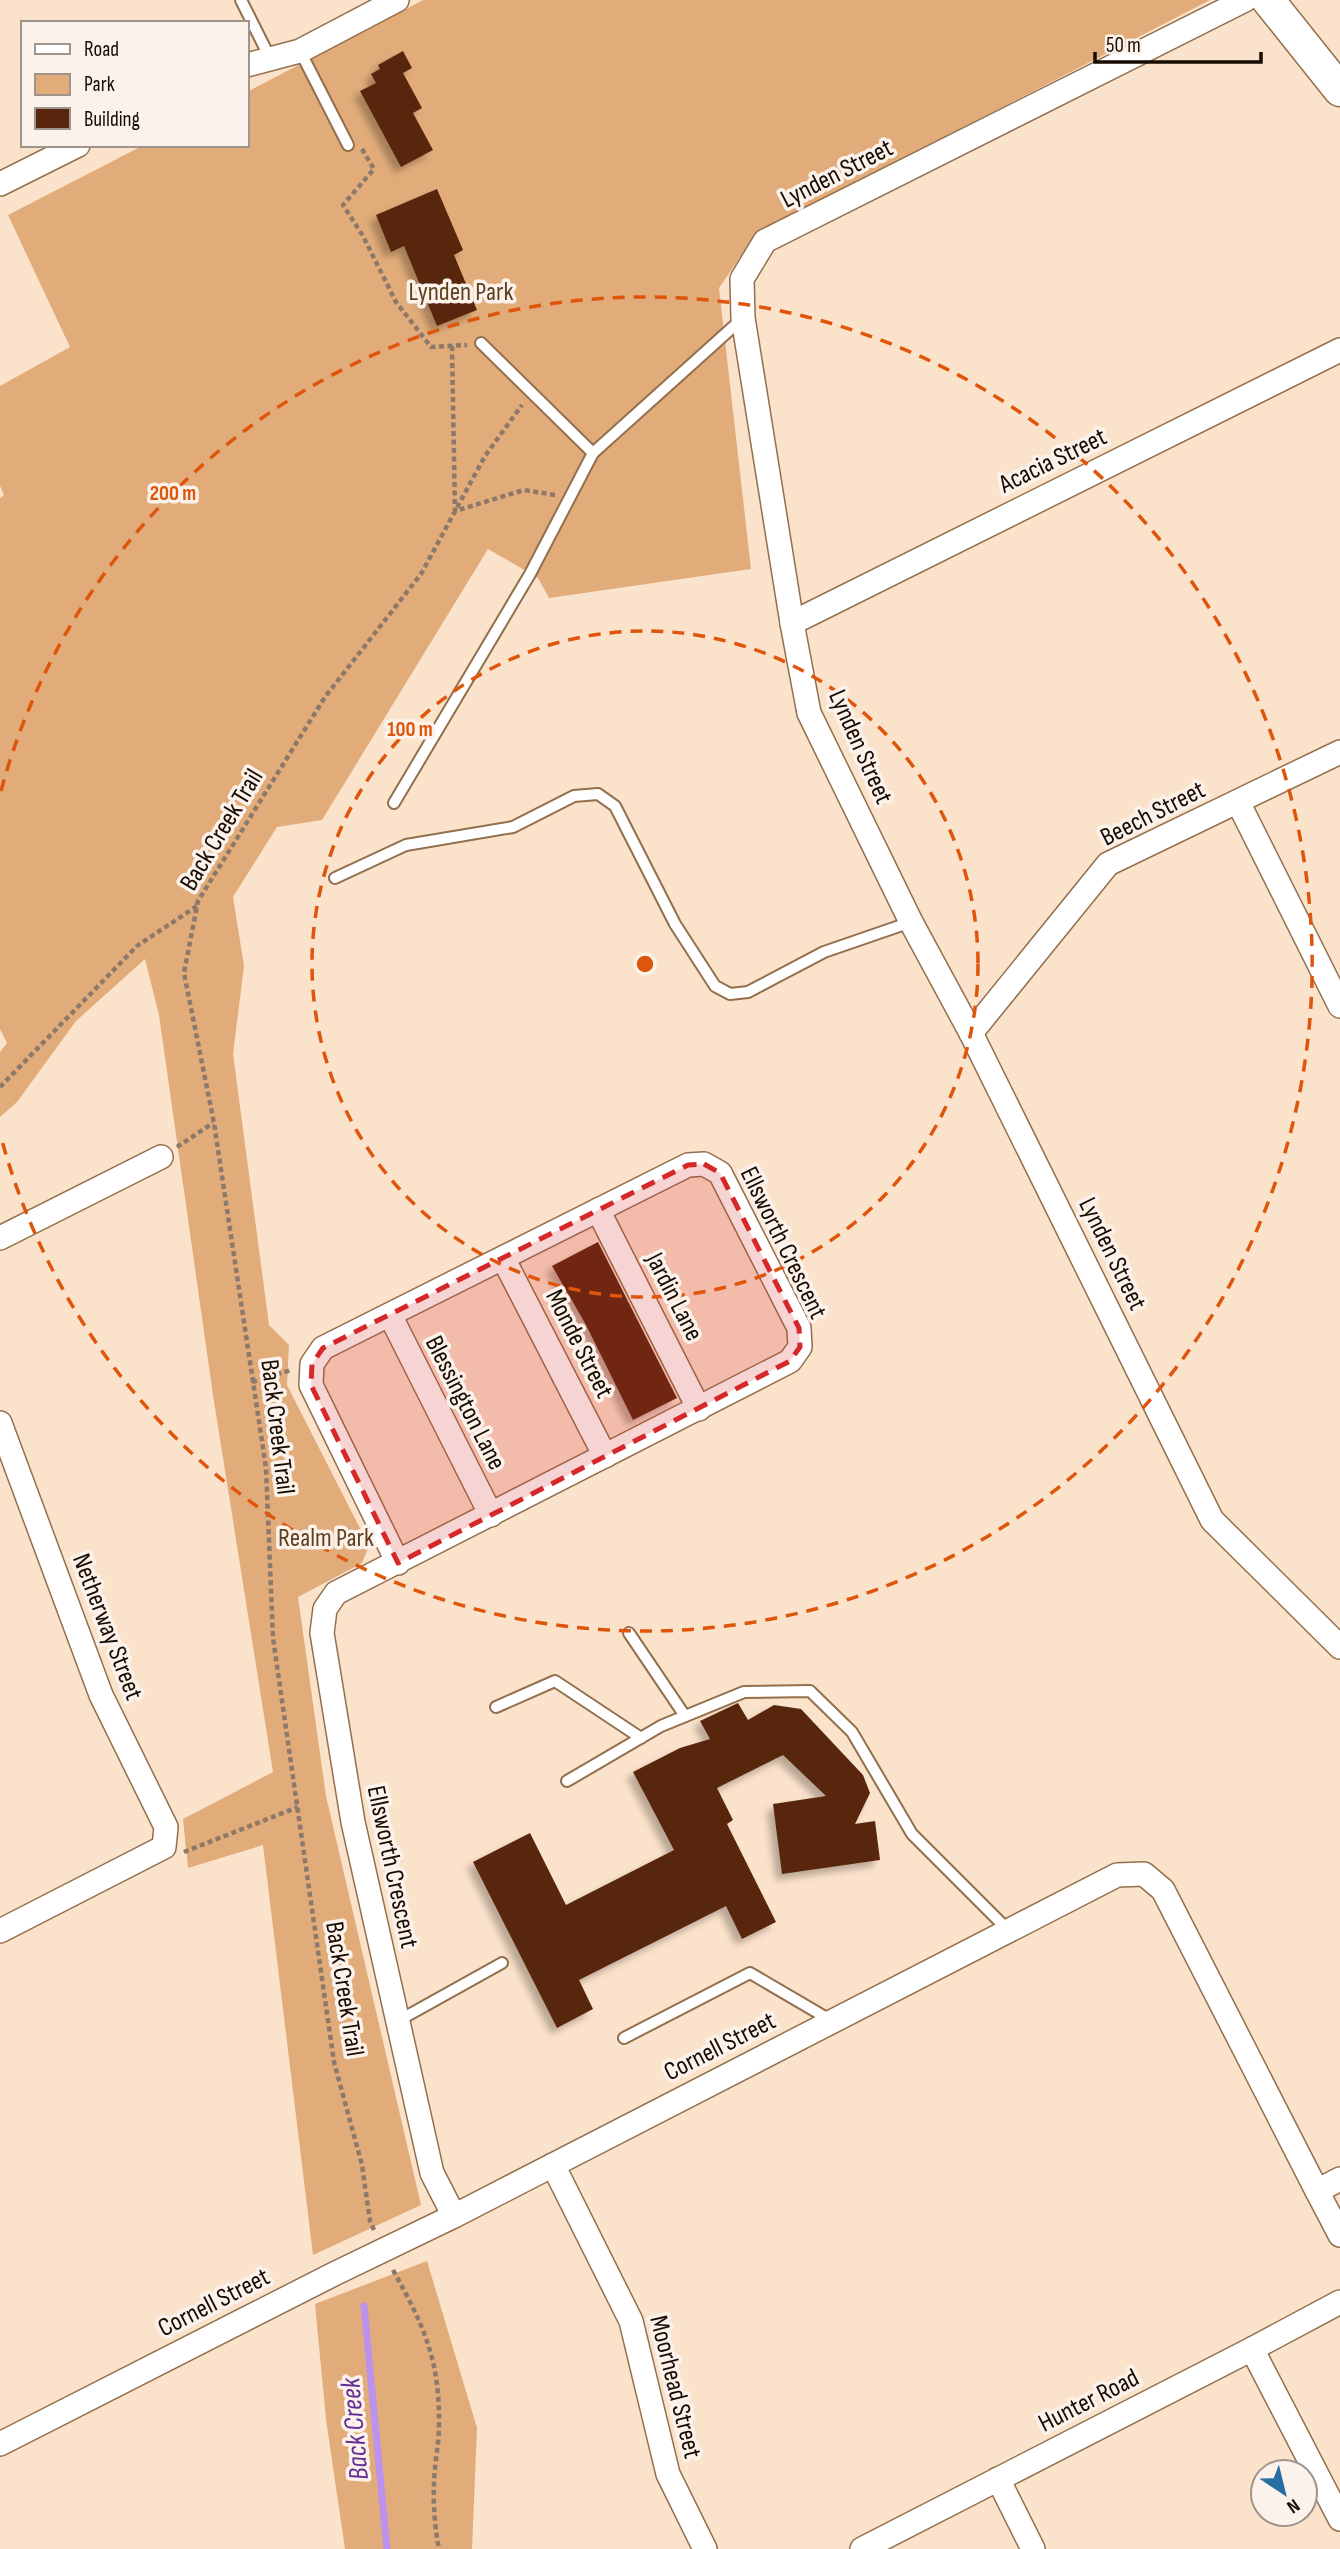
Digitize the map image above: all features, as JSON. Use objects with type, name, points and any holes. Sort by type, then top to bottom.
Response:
[{"type":"main road","points":[[1268,0],[1340,90]]},
{"type":"street","points":[[248,65],[300,51],[397,0]]},
{"type":"street","name":"Lynden Street","points":[[1245,0],[765,242],[742,279],[743,318],[809,713],[911,922],[971,1033],[1212,1520],[1340,1647]]},
{"type":"street","points":[[0,184],[74,147]]},
{"type":"street","name":"Acacia Street","points":[[792,623],[1340,350]]},
{"type":"street","name":"Beech Street","points":[[971,1033],[1108,864],[1340,752]]},
{"type":"street","points":[[1238,802],[1340,1006]]},
{"type":"street","points":[[0,1238],[161,1157]]},
{"type":"street","name":"Ellsworth Crescent","points":[[312,1364],[323,1348],[688,1165],[704,1164],[720,1173],[799,1328],[800,1347],[790,1361],[336,1593],[325,1609],[322,1633],[353,1822],[432,2173],[454,2216]]},
{"type":"street","name":"Jardin Lane","points":[[598,1210],[699,1409]]},
{"type":"street","name":"Monde Street","points":[[503,1258],[605,1456]]},
{"type":"street","name":"Blessington Lane","points":[[390,1315],[491,1516]]},
{"type":"street","points":[[312,1364],[311,1385],[398,1563]]},
{"type":"street","name":"Netherway Street","points":[[0,1423],[101,1695],[166,1827],[157,1850]]},
{"type":"street","points":[[0,1931],[157,1850]]},
{"type":"street","name":"Cornell Street","points":[[0,2444],[454,2216],[1117,1875],[1144,1874],[1163,1890],[1317,2191]]},
{"type":"street","name":"Moorhead Street","points":[[553,2165],[631,2320],[668,2474],[705,2549]]},
{"type":"street","points":[[1340,2179],[1317,2191],[1340,2235]]},
{"type":"street","name":"Hunter Road","points":[[862,2549],[1340,2302]]},
{"type":"street","points":[[1252,2349],[1340,2519]]},
{"type":"street","points":[[998,2479],[1034,2549]]},
{"type":"lane","points":[[241,0],[271,60]]},
{"type":"lane","points":[[300,51],[348,145]]},
{"type":"lane","points":[[394,803],[530,574],[593,453],[743,318]]},
{"type":"lane","points":[[481,343],[593,453]]},
{"type":"lane","points":[[335,878],[406,845],[513,827],[574,796],[598,794],[615,806],[675,923],[715,986],[730,994],[748,992],[824,952],[911,922]]},
{"type":"lane","points":[[629,1633],[685,1716]]},
{"type":"lane","points":[[496,1707],[555,1681],[641,1738]]},
{"type":"lane","points":[[568,1781],[662,1726],[744,1692],[810,1690],[852,1732],[912,1834],[1009,1931]]},
{"type":"lane","points":[[396,2022],[502,1963]]},
{"type":"lane","points":[[624,2038],[750,1973],[832,2021]]},
{"type":"path","points":[[348,145],[365,149],[374,169],[343,205],[363,236],[396,302],[431,348],[481,343]]},
{"type":"path","points":[[453,346],[455,511],[524,490],[570,498]]},
{"type":"path","name":"Back Creek Trail","points":[[439,2549],[434,2485],[439,2427],[437,2377],[430,2344],[370,2221],[362,2165],[334,2062],[273,1639],[266,1468],[214,1123],[184,973],[197,906],[325,696],[421,574],[485,456],[531,393]]},
{"type":"path","points":[[0,1087],[137,946],[197,906]]},
{"type":"path","points":[[161,1157],[214,1123]]},
{"type":"path","points":[[253,1382],[312,1364]]},
{"type":"path","points":[[157,1850],[177,1854],[298,1807]]},
{"type":"highlighted area","points":[[704,1164],[720,1173],[799,1328],[800,1347],[790,1361],[398,1563],[311,1385],[312,1364],[323,1348],[688,1165]]},
{"type":"green space","name":"Lynden Park","points":[[423,0],[1210,0],[755,235],[719,288],[751,569],[549,598],[538,578],[488,549],[322,820],[277,827],[233,897],[244,966],[233,1054],[269,1325],[289,1345],[287,1385],[369,1546],[362,1563],[298,1597],[326,1796],[421,2205],[313,2255],[263,1845],[188,1868],[183,1819],[273,1772],[213,1395],[159,1015],[145,959],[76,1021],[17,1102],[0,1117],[0,1052],[7,1043],[0,1029],[0,498],[4,495],[0,486],[0,386],[70,347],[8,215],[140,147],[248,147],[248,91]]},
{"type":"green space","points":[[427,2261],[477,2428],[472,2549],[345,2549],[326,2419],[315,2304]]},
{"type":"building","points":[[403,51],[412,68],[403,73],[422,108],[413,113],[433,150],[401,167],[360,91],[376,83],[371,74],[380,69],[378,65]]},
{"type":"building","points":[[437,189],[463,250],[454,255],[477,310],[437,326],[404,246],[391,252],[376,215]]},
{"type":"building","points":[[598,1242],[677,1398],[633,1420],[586,1325],[552,1266]]},
{"type":"building","points":[[738,1703],[748,1720],[774,1705],[801,1709],[863,1775],[870,1793],[855,1824],[875,1821],[880,1860],[782,1874],[773,1804],[826,1796],[783,1755],[717,1788],[733,1820],[727,1824],[776,1922],[742,1939],[726,1906],[579,1980],[593,2009],[557,2028],[473,1862],[530,1833],[566,1905],[674,1850],[633,1772],[680,1748],[710,1739],[700,1721]]},
{"type":"waterway","name":"Back Creek","points":[[364,2306],[387,2549]]},
{"type":"park label","name":"Realm Park","points":[[326,1538]]}]
